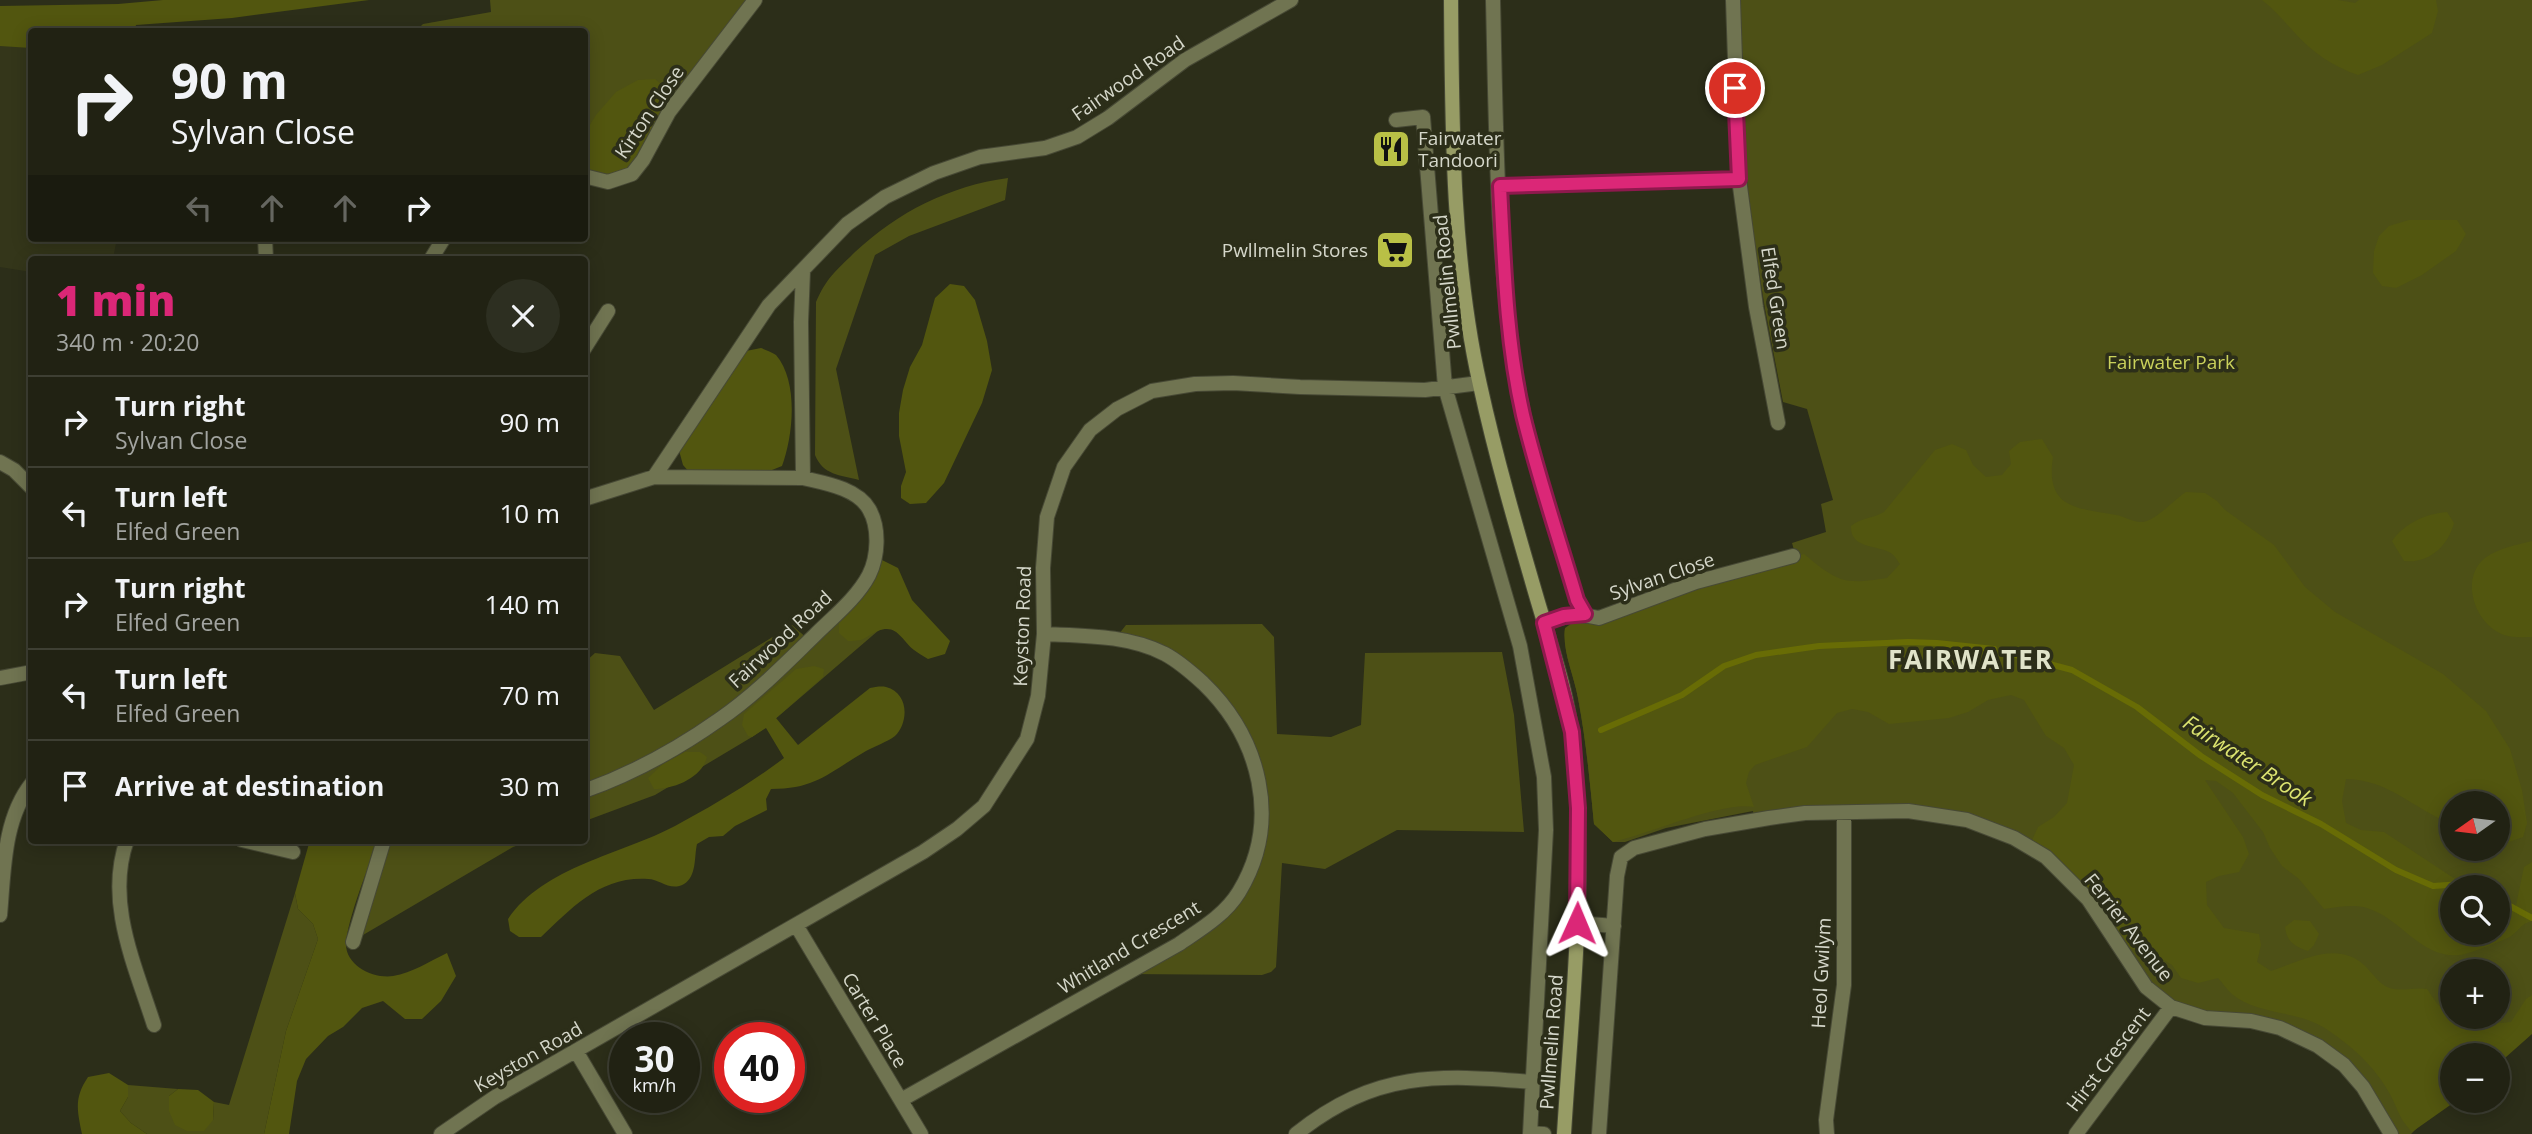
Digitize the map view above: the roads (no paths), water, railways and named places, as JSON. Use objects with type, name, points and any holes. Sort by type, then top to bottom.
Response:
[{"type":"street","name":"Kirton Close","points":[[588,177],[608,182],[632,174],[669,112],[755,0]]},
{"type":"street","name":"Fairwood Road","points":[[654,477],[769,305],[847,224],[885,197],[934,173],[980,157],[1045,148],[1077,137],[1108,118],[1185,60],[1292,0]]},
{"type":"street","name":"Pwllmelin Road","points":[[1451,0],[1452,116],[1465,300],[1479,383],[1504,485],[1572,732],[1579,837],[1577,923],[1564,1134]]},
{"type":"street","points":[[1493,0],[1506,297],[1515,371],[1523,416],[1577,600],[1585,614]]},
{"type":"street","name":"Elfed Green","points":[[1733,0],[1739,179],[1756,307],[1778,423]]},
{"type":"street","name":"Pwllmelin Road","points":[[1396,120],[1423,117],[1446,387],[1520,646],[1544,777],[1546,830],[1530,1134]]},
{"type":"street","points":[[1500,186],[1739,179]]},
{"type":"street","points":[[803,271],[803,478]]},
{"type":"street","points":[[588,342],[608,310]]},
{"type":"street","name":"Keyston Road","points":[[441,1134],[495,1097],[923,852],[957,829],[984,806],[1027,739],[1038,696],[1044,634],[1043,568],[1047,517],[1064,467],[1090,430],[1117,409],[1152,391],[1195,384],[1425,390],[1479,383]]},
{"type":"street","points":[[0,462],[14,470],[28,484]]},
{"type":"street","name":"Fairwood Road","points":[[588,498],[654,477],[803,478],[849,492],[868,508],[876,530],[876,557],[868,577],[839,612],[765,683],[720,720],[657,757],[609,782],[588,790]]},
{"type":"street","name":"Sylvan Close","points":[[1544,623],[1564,616],[1585,614],[1599,618],[1696,582],[1793,556]]},
{"type":"street","name":"Whitland Crescent","points":[[901,1100],[1179,944],[1215,920],[1238,894],[1254,863],[1260,826],[1260,788],[1253,757],[1223,702],[1166,654],[1138,644],[1105,637],[1044,634]]},
{"type":"street","points":[[0,678],[28,672]]},
{"type":"street","points":[[0,915],[9,835],[14,816],[28,790]]},
{"type":"street","name":"Ferrier Avenue","points":[[1614,926],[1621,858],[1634,848],[1706,829],[1805,813],[1909,811],[1968,820],[2022,842],[2046,857],[2088,899],[2146,987],[2171,1007],[2204,1018],[2251,1021],[2280,1028],[2318,1046],[2344,1065],[2357,1079],[2391,1134]]},
{"type":"street","name":"Heol Gwilym","points":[[1827,1134],[1826,1120],[1844,985],[1844,814]]},
{"type":"street","points":[[126,844],[119,874],[120,916],[154,1025]]},
{"type":"street","points":[[259,844],[293,852]]},
{"type":"street","points":[[353,942],[383,844]]},
{"type":"street","points":[[1577,923],[1614,926],[1599,1134]]},
{"type":"street","name":"Carter Place","points":[[796,925],[921,1134]]},
{"type":"street","name":"Hirst Crescent","points":[[2076,1134],[2171,1007]]},
{"type":"street","points":[[576,1051],[625,1134]]},
{"type":"street","points":[[1296,1134],[1342,1102],[1371,1089],[1408,1080],[1441,1076],[1533,1082]]},
{"type":"street","points":[[1530,1134],[1544,1134]]},
{"type":"waterway","name":"Fairwater Brook","points":[[1601,730],[1682,695],[1724,666],[1756,655],[1819,646],[1908,642],[1994,649]]},
{"type":"waterway","name":"Fairwater Brook","points":[[2012,654],[2072,670],[2137,707],[2201,756],[2262,795],[2321,824],[2396,870],[2433,886],[2440,886]]},
{"type":"waterway","name":"Fairwater Brook","points":[[2510,906],[2532,918]]},
{"type":"place","name":"Fairwater Tandoori","points":[[1391,149]]},
{"type":"place","name":"Pwllmelin Stores","points":[[1395,250]]},
{"type":"district","name":"FAIRWATER","points":[[1971,659]]},
{"type":"park label","name":"Fairwater Park","points":[[2171,362]]}]
